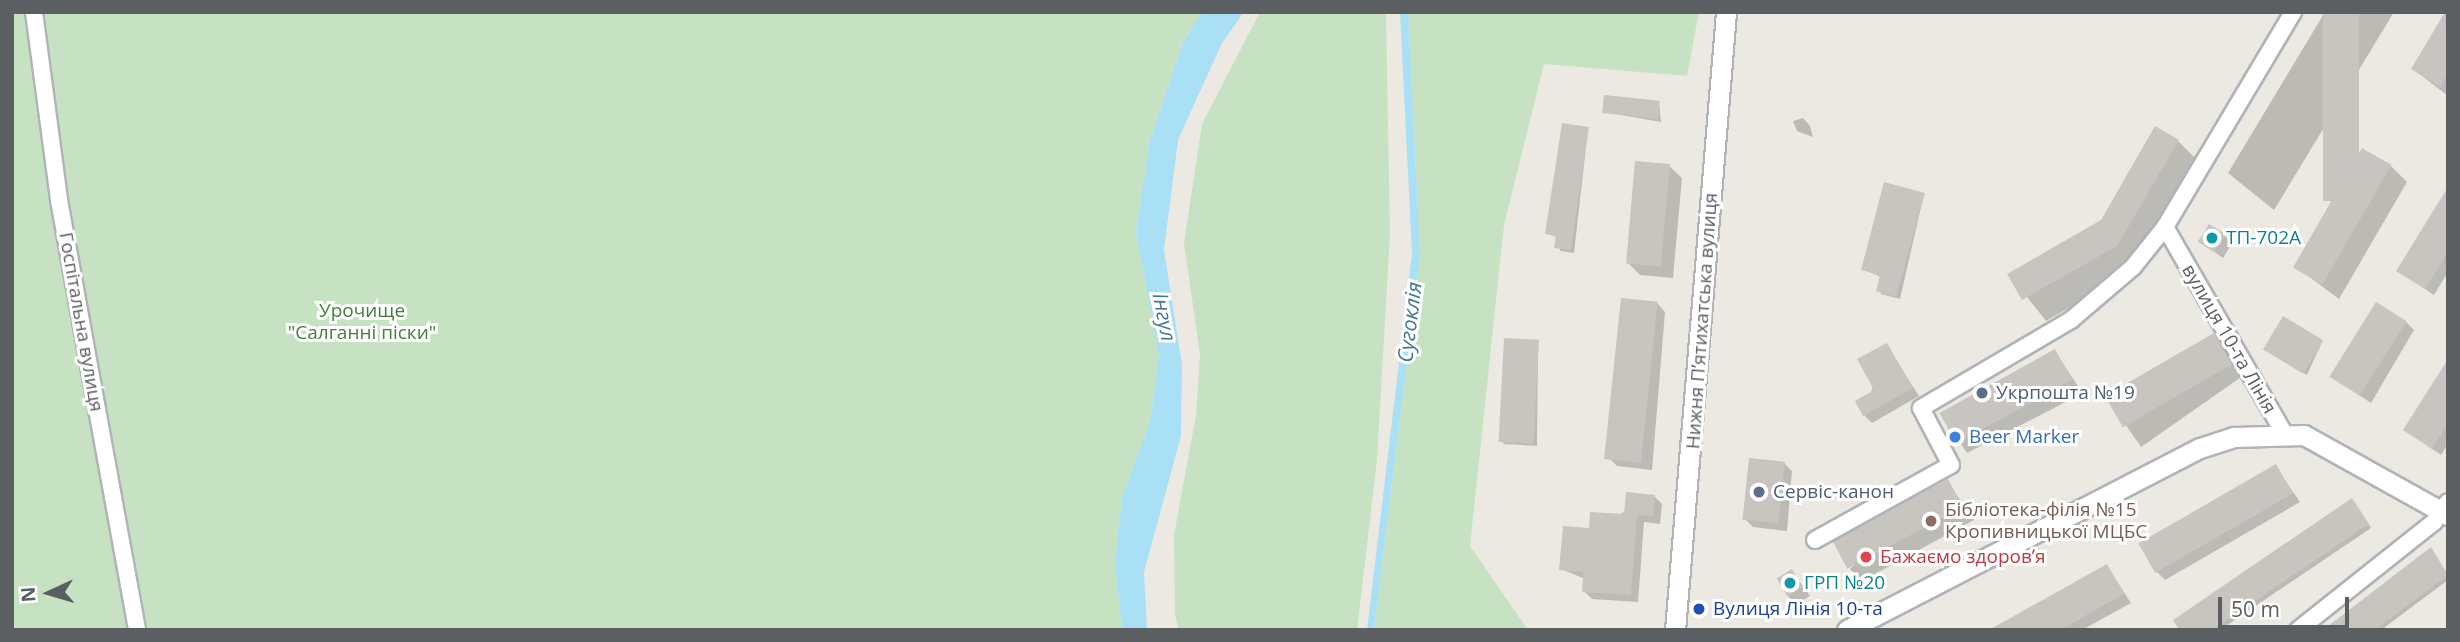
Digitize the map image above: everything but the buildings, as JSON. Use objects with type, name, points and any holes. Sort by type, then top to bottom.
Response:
[{"type":"street","name":"Госпітальна вулиця","points":[[34,12],[59,200],[137,630]]},
{"type":"street","name":"Нижня Пʼятихатська вулиця","points":[[1675,630],[1726,12]]},
{"type":"street","points":[[1815,540],[1951,465],[1921,408],[2071,320],[2133,267],[2165,227],[2293,12]]},
{"type":"street","name":"вулиця 10-та Лінія","points":[[2165,227],[2283,431],[2325,444],[2446,509]]},
{"type":"street","points":[[1847,630],[2200,448],[2283,431]]},
{"type":"street","points":[[2298,630],[2446,509]]},
{"type":"green space","name":"Урочище \"Салганні піски\"","points":[[12,12],[1202,12],[1183,42],[1149,143],[1136,232],[1159,355],[1150,422],[1122,497],[1115,562],[1122,630],[12,630]]},
{"type":"green space","points":[[1260,12],[1386,12],[1390,234],[1377,460],[1357,630],[1179,630],[1175,615],[1174,535],[1196,415],[1200,355],[1184,243],[1202,124]]},
{"type":"green space","points":[[1408,12],[1699,12],[1687,76],[1544,64],[1504,225],[1470,546],[1528,630],[1374,630],[1420,255]]},
{"type":"water","name":"Інгул","points":[[1202,12],[1244,12],[1222,43],[1178,140],[1164,250],[1182,364],[1181,436],[1144,572],[1147,630],[1122,630],[1115,562],[1122,497],[1150,422],[1159,355],[1136,232],[1149,143],[1183,42]]},
{"type":"water","name":"Сугоклія","points":[[1400,12],[1408,12],[1420,255],[1374,630],[1367,630],[1412,254]]},
{"type":"place","name":"ТП-702А","points":[[2212,238]]},
{"type":"place","name":"Укрпошта №19","points":[[1982,393]]},
{"type":"place","name":"Beer Marker","points":[[1955,437]]},
{"type":"place","name":"Сервіс-канон","points":[[1759,492]]},
{"type":"place","name":"Бібліотека-філія №15 Кропивницької МЦБС","points":[[1931,521]]},
{"type":"place","name":"Бажаємо здоровʼя","points":[[1866,557]]},
{"type":"place","name":"ГРП №20","points":[[1790,583]]},
{"type":"place","name":"Вулиця Лінія 10-та","points":[[1699,609]]}]
